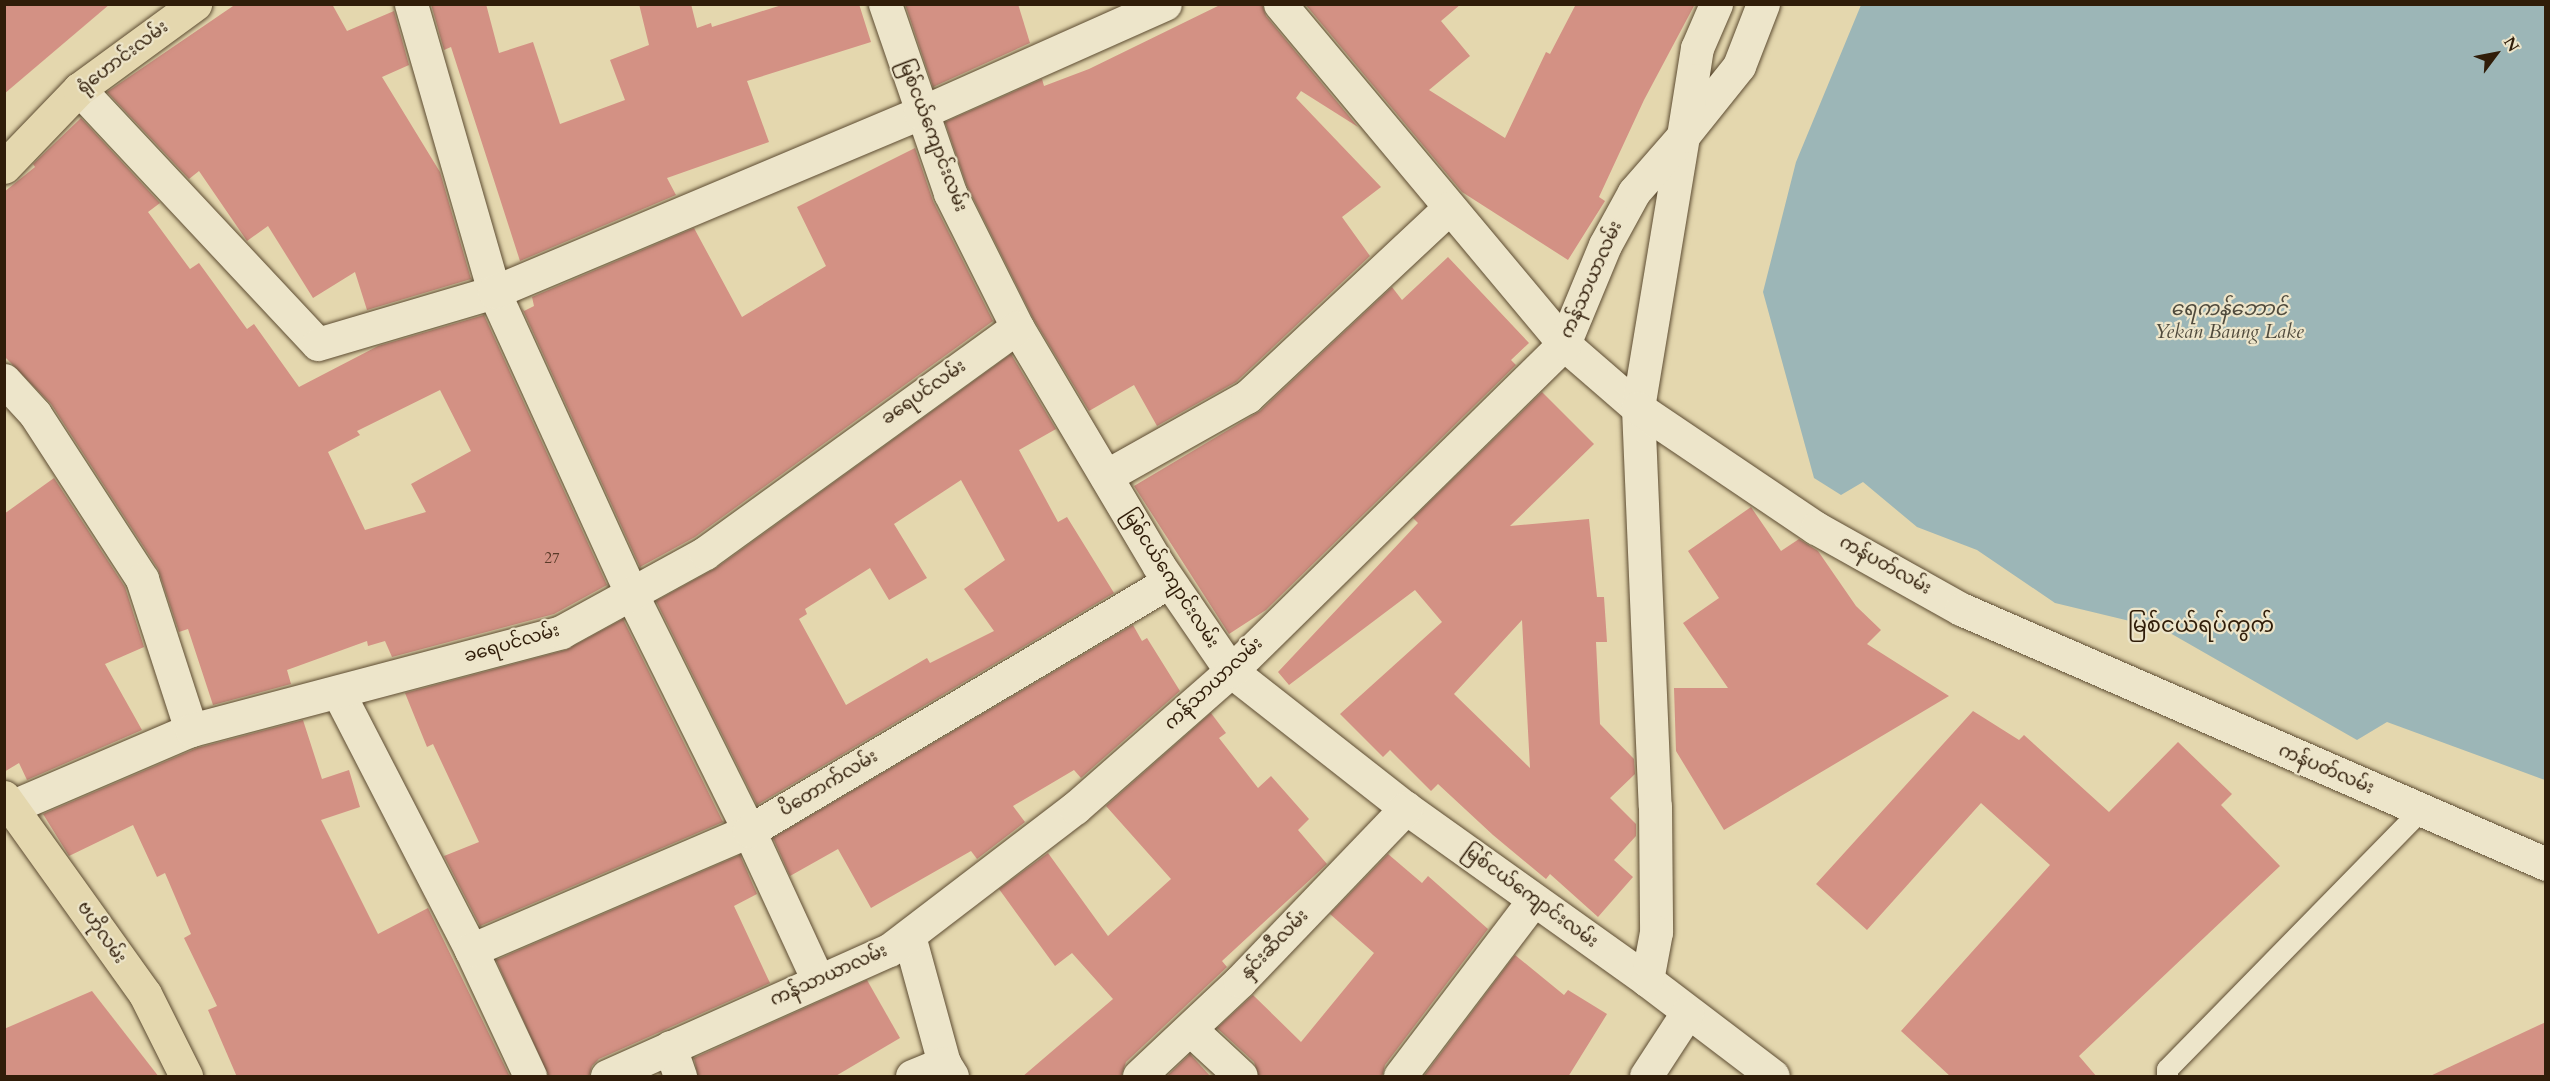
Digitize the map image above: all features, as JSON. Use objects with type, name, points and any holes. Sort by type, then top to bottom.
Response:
[{"type":"main road","name":"ရုံဟောင်းလမ်း","points":[[4,167],[79,88],[195,4]]},
{"type":"main road","name":"ဗဟိုလမ်း","points":[[8,802],[145,994],[186,1077]]},
{"type":"street","points":[[411,4],[494,292],[632,595],[749,831],[818,981]]},
{"type":"street","name":"မြစ်ငယ်ကျောင်းလမ်း","points":[[885,4],[920,113],[950,193],[1017,327],[1169,582],[1231,671],[1406,808],[1533,901],[1647,980],[1773,1077]]},
{"type":"street","points":[[79,88],[318,344],[494,292],[920,113],[1165,4]]},
{"type":"street","name":"ကန်ပတ်လမ်း","points":[[1280,4],[1564,344],[1638,408],[1816,528],[1961,609],[2546,864]]},
{"type":"street","points":[[1647,980],[1656,932],[1655,806],[1638,408],[1697,48],[1716,4]]},
{"type":"street","points":[[1683,136],[1739,66],[1763,4]]},
{"type":"street","name":"ကန်သာယာလမ်း","points":[[607,1077],[675,1062],[818,981],[889,950],[1076,808],[1231,671],[1564,344],[1605,245],[1634,192],[1683,136]]},
{"type":"street","points":[[1106,476],[1247,397],[1449,208]]},
{"type":"street","name":"ခရေပင်လမ်း","points":[[8,802],[191,730],[561,632],[705,553],[1017,327]]},
{"type":"street","points":[[4,380],[35,414],[142,579],[191,730]]},
{"type":"street","name":"ပိတောက်လမ်း","points":[[471,950],[749,831],[1169,582]]},
{"type":"street","points":[[338,692],[471,950],[530,1077]]},
{"type":"street","name":"နှင်းဆီလမ်း","points":[[1139,1077],[1190,1029],[1406,808]]},
{"type":"street","points":[[1400,1077],[1533,901]]},
{"type":"street","points":[[909,936],[948,1070],[912,1077]]},
{"type":"street","points":[[1646,1077],[1687,1013]]},
{"type":"street","points":[[1190,1029],[1241,1077]]},
{"type":"lane","points":[[2168,1077],[2167,1069],[2420,811]]},
{"type":"water","name":"ရေကန်ဘောင် Yekan Baung Lake","points":[[1861,5],[2545,5],[2545,780],[2387,722],[2357,740],[2163,629],[2055,603],[1977,550],[1917,527],[1863,482],[1841,495],[1814,478],[1763,292],[1796,162]]},
{"type":"building","points":[[4,4],[110,4],[4,94]]},
{"type":"building","points":[[236,4],[332,4],[347,31],[394,11],[409,65],[382,77],[440,172],[471,279],[367,310],[355,272],[313,298],[268,226],[247,241],[199,171],[189,179],[107,92]]},
{"type":"building","points":[[431,4],[486,4],[499,53],[533,42],[560,124],[625,100],[610,60],[649,45],[639,4],[691,4],[697,28],[711,23],[712,27],[785,4],[859,4],[871,42],[747,81],[769,142],[667,178],[676,195],[520,261],[451,47],[444,50]]},
{"type":"building","points":[[905,4],[1018,4],[1030,43],[933,87]]},
{"type":"building","points":[[1222,4],[1262,4],[1266,16],[1358,127],[1301,91],[1296,98],[1381,187],[1342,217],[1370,256],[1236,382],[1157,426],[1134,385],[1089,411],[1033,318],[967,186],[945,122],[1042,79],[1044,86],[1089,69]]},
{"type":"building","points":[[1305,4],[1461,4],[1441,21],[1470,56],[1429,90],[1505,138],[1546,52],[1550,54],[1576,4],[1695,4],[1644,100],[1599,197],[1605,201],[1568,260],[1462,192]]},
{"type":"building","points":[[81,118],[160,203],[148,212],[190,269],[199,263],[247,329],[254,324],[299,387],[378,346],[484,315],[607,585],[554,614],[392,657],[385,641],[368,646],[367,641],[287,670],[291,684],[213,705],[188,629],[179,632],[158,569],[51,404],[4,356],[4,192],[35,167],[33,164]],"holes":[[[440,390],[471,451],[411,484],[426,512],[365,530],[328,452],[360,435],[357,431]]]},
{"type":"building","points":[[915,148],[933,201],[993,321],[695,537],[640,567],[522,308],[524,311],[534,306],[532,297],[694,228],[742,317],[826,266],[797,207]]},
{"type":"building","points":[[1448,257],[1529,343],[1511,360],[1516,365],[1266,610],[1229,634],[1134,486],[1260,411],[1392,287],[1402,300]]},
{"type":"building","points":[[1011,354],[1056,429],[1019,450],[1058,522],[1067,517],[1114,593],[757,805],[656,601],[716,568]],"holes":[[[961,480],[1005,560],[964,589],[994,631],[930,663],[927,658],[846,705],[799,619],[807,614],[805,609],[870,568],[889,600],[927,578],[894,524]]]},
{"type":"building","points":[[1542,392],[1594,444],[1510,526],[1589,519],[1597,597],[1604,597],[1607,642],[1596,642],[1600,724],[1634,759],[1635,774],[1610,798],[1636,824],[1636,836],[1614,860],[1633,877],[1598,917],[1550,874],[1546,879],[1493,835],[1438,784],[1431,791],[1390,750],[1383,757],[1340,714],[1442,622],[1415,590],[1289,685],[1278,672],[1418,523],[1413,518]],"holes":[[[1522,620],[1530,768],[1454,694]]]},
{"type":"building","points":[[54,478],[125,587],[144,647],[105,664],[142,730],[27,780],[19,763],[4,772],[4,514]]},
{"type":"building","points":[[1751,507],[1781,551],[1799,539],[1818,551],[1856,606],[1881,630],[1867,644],[1949,696],[1724,830],[1676,751],[1674,688],[1728,688],[1683,623],[1719,598],[1688,551]]},
{"type":"building","points":[[623,619],[723,822],[480,926],[444,856],[479,842],[433,744],[427,747],[405,693],[566,650]]},
{"type":"building","points":[[1133,625],[1142,641],[1147,638],[1180,691],[1081,778],[1074,770],[1013,806],[1025,822],[977,859],[971,851],[871,908],[838,849],[790,876],[773,838]]},
{"type":"building","points":[[1973,711],[2019,740],[2024,735],[2109,812],[2178,742],[2232,794],[2221,805],[2280,866],[2079,1056],[2097,1077],[1951,1077],[1901,1031],[2050,865],[1981,803],[1867,930],[1816,884]]},
{"type":"building","points":[[1211,713],[1226,733],[1219,738],[1258,788],[1271,776],[1309,819],[1298,830],[1327,864],[1222,961],[1227,967],[1126,1062],[1121,1077],[1022,1077],[1113,999],[1072,953],[1055,966],[999,889],[1048,853],[1108,936],[1171,879],[1106,806]]},
{"type":"building","points":[[303,720],[322,779],[349,770],[360,807],[321,820],[378,934],[428,908],[510,1077],[237,1077],[208,1010],[217,1006],[184,938],[191,934],[165,873],[157,877],[133,825],[69,856],[43,814],[197,748]]},
{"type":"building","points":[[1388,854],[1422,883],[1428,876],[1488,929],[1385,1065],[1382,1077],[1259,1077],[1254,1062],[1217,1028],[1253,995],[1301,1042],[1374,953],[1330,914]]},
{"type":"building","points":[[740,855],[757,894],[734,906],[770,983],[599,1059],[592,1066],[589,1077],[549,1077],[496,960]]},
{"type":"building","points":[[1515,955],[1564,995],[1568,990],[1607,1014],[1568,1077],[1423,1077]]},
{"type":"building","points":[[867,980],[900,1038],[834,1077],[698,1077],[694,1058]]},
{"type":"building","points":[[92,991],[159,1077],[4,1077],[4,1029]]},
{"type":"building","points":[[2546,1022],[2546,1077],[2428,1077]]},
{"type":"building","points":[[1190,1054],[1211,1077],[1166,1077]]},
{"type":"district","name":"မြစ်ငယ်ရပ်ကွက်","points":[[2201,626]]}]
